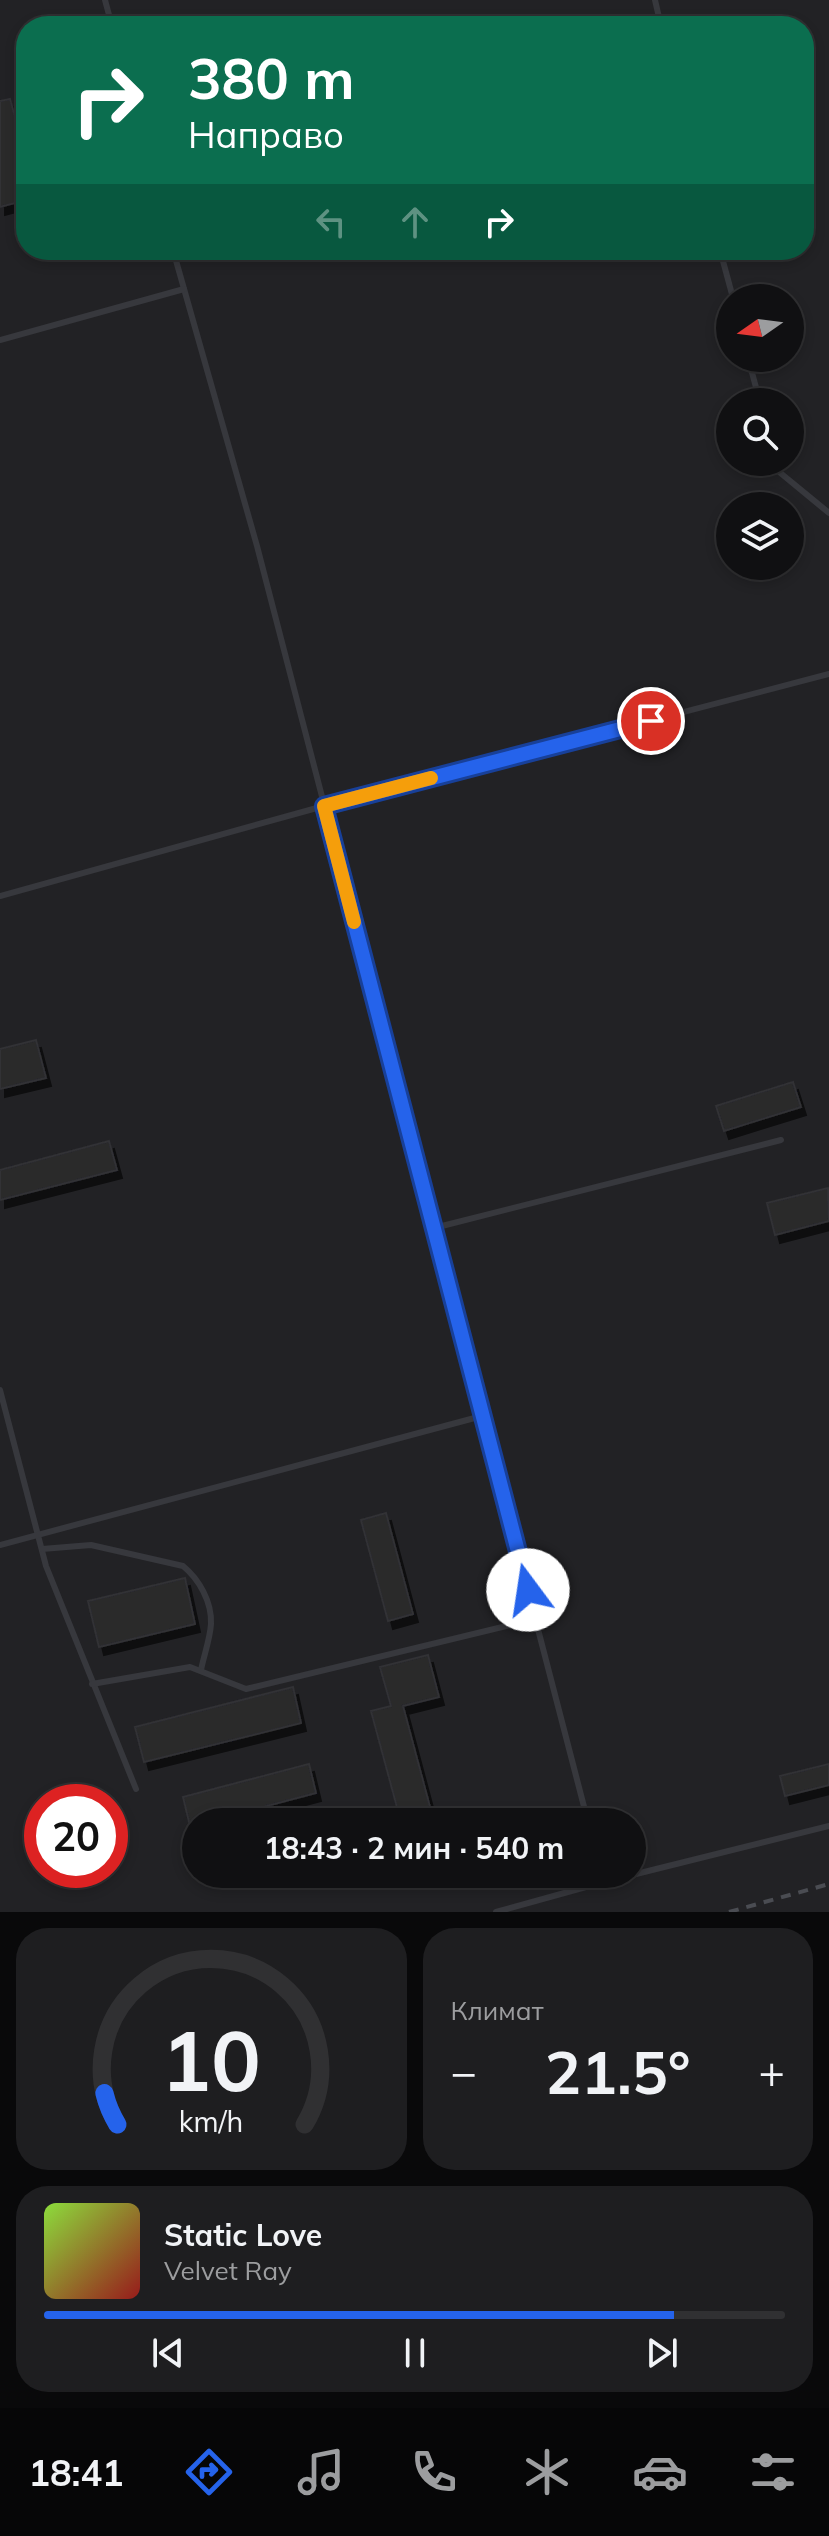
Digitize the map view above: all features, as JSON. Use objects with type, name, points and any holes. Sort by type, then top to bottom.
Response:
[{"type":"lane","points":[[176,260],[257,546],[584,1808]]},
{"type":"lane","points":[[723,260],[729,284]]},
{"type":"lane","points":[[0,340],[184,289]]},
{"type":"lane","points":[[784,476],[829,513]]},
{"type":"lane","points":[[0,896],[324,806],[829,674]]},
{"type":"lane","points":[[434,1228],[781,1140]]},
{"type":"lane","points":[[0,1390],[46,1566],[136,1789]]},
{"type":"lane","points":[[0,1545],[482,1416]]},
{"type":"lane","points":[[42,1549],[91,1545],[183,1566],[203,1589],[211,1622],[201,1670]]},
{"type":"lane","points":[[92,1684],[190,1667],[246,1689],[535,1619]]},
{"type":"lane","points":[[646,1868],[829,1826]]},
{"type":"lane","points":[[496,1912],[572,1888]]},
{"type":"shaded area","points":[[0,0],[829,0],[829,1912],[0,1912]]},
{"type":"building","points":[[10,99],[16,121],[16,203],[0,207],[0,101]]},
{"type":"building","points":[[36,1040],[46,1078],[0,1089],[0,1049]]},
{"type":"building","points":[[793,1082],[801,1107],[724,1131],[716,1106]]},
{"type":"building","points":[[109,1141],[117,1170],[0,1200],[0,1170]]},
{"type":"building","points":[[828,1188],[829,1221],[775,1235],[767,1203]]},
{"type":"building","points":[[386,1513],[413,1614],[388,1621],[361,1520]]},
{"type":"building","points":[[185,1578],[195,1624],[99,1647],[88,1601]]},
{"type":"building","points":[[428,1655],[439,1697],[403,1706],[430,1808],[397,1808],[371,1711],[391,1706],[380,1667]]},
{"type":"building","points":[[293,1687],[301,1723],[144,1762],[135,1727]]},
{"type":"building","points":[[309,1764],[316,1793],[259,1808],[186,1808],[183,1797]]},
{"type":"building","points":[[829,1764],[829,1785],[785,1796],[780,1776]]},
{"type":"railway","points":[[729,1912],[829,1884]]},
{"type":"slow traffic","points":[[354,922],[324,806],[431,778]]},
{"type":"route","points":[[528,1590],[324,806],[651,721]]}]
